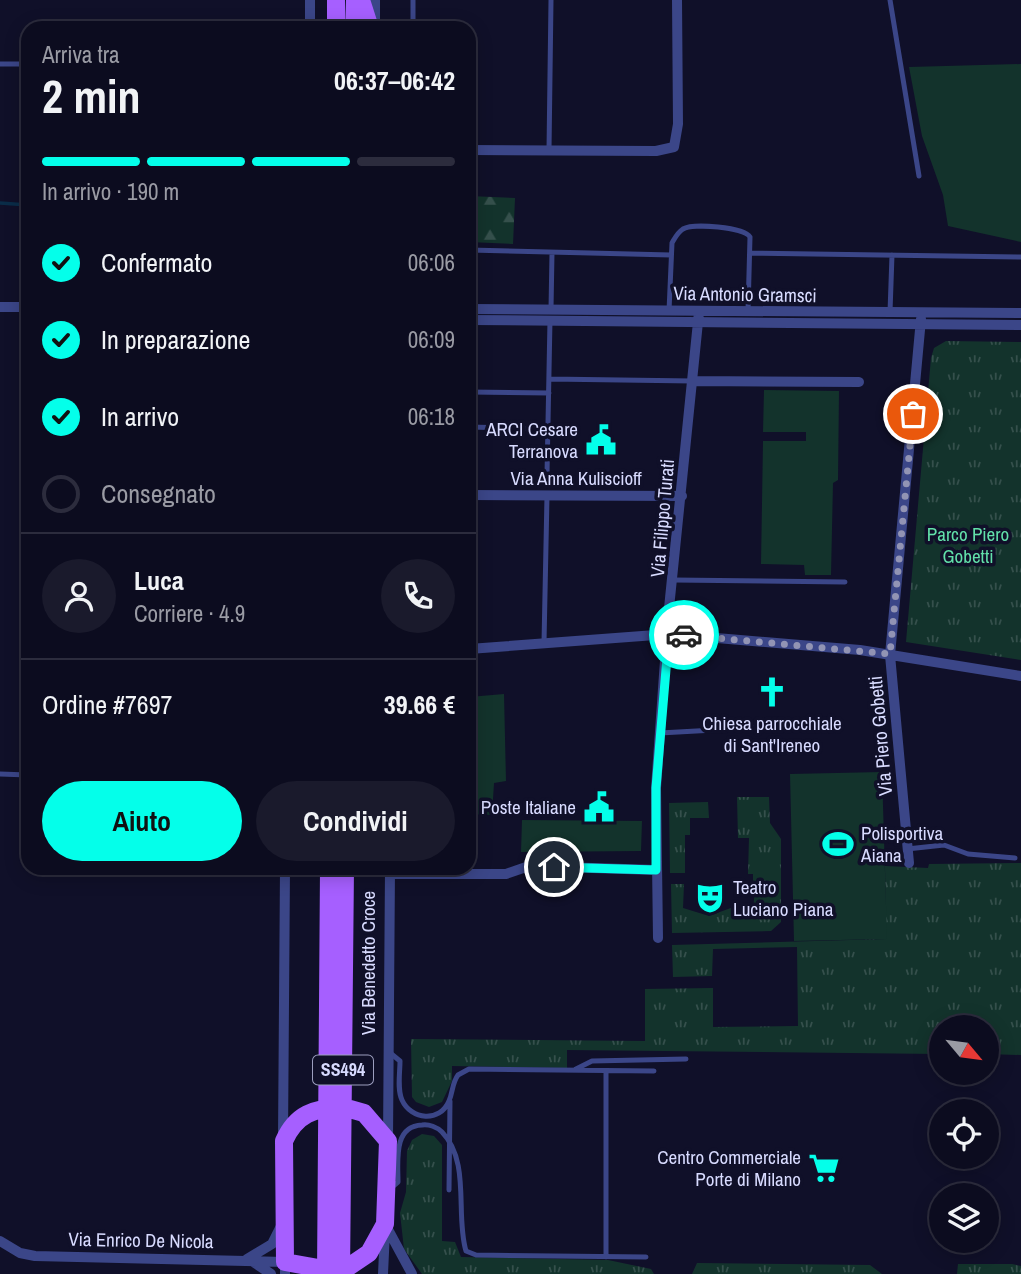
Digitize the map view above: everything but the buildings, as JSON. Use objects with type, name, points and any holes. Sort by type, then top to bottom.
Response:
[{"type":"main road","points":[[336,0],[336,21]]},
{"type":"main road","points":[[355,0],[355,21]]},
{"type":"main road","points":[[361,0],[370,21]]},
{"type":"main road","name":"SS494","points":[[329,875],[337,1272]]},
{"type":"main road","name":"SS494","points":[[335,1107],[345,875]]},
{"type":"main road","name":"SS494","points":[[284,1141],[299,1118],[316,1108],[335,1107],[364,1113],[388,1141]]},
{"type":"main road","points":[[284,1141],[284,1215],[280,1270],[337,1272]]},
{"type":"main road","name":"Via Benedetto Croce","points":[[337,1272],[365,1258],[385,1224],[388,1141]]},
{"type":"street","points":[[310,0],[310,21]]},
{"type":"street","points":[[374,21],[375,0]]},
{"type":"street","points":[[476,150],[656,151],[674,147],[678,124],[677,0]]},
{"type":"street","points":[[0,307],[21,307]]},
{"type":"street","name":"Via Antonio Gramsci","points":[[476,310],[550,315],[921,319],[1021,325]]},
{"type":"street","name":"Via Antonio Gramsci","points":[[476,320],[669,311],[698,317],[748,312],[890,313],[921,319],[1021,313]]},
{"type":"street","name":"Via Filippo Turati","points":[[658,938],[651,787],[660,733],[698,317]]},
{"type":"street","name":"Via Piero Gobetti","points":[[909,863],[890,654],[921,319]]},
{"type":"street","points":[[693,381],[859,382]]},
{"type":"street","name":"Via Anna Kuliscioff","points":[[476,495],[682,496]]},
{"type":"street","points":[[476,648],[669,634],[890,654],[1021,676]]},
{"type":"street","points":[[476,873],[506,874],[529,866],[656,870]]},
{"type":"street","points":[[284,1141],[285,875]]},
{"type":"street","name":"Via Benedetto Croce","points":[[388,1141],[390,875]]},
{"type":"street","points":[[247,1259],[272,1244],[284,1215]]},
{"type":"street","points":[[383,1274],[385,1224]]},
{"type":"street","points":[[385,1224],[412,1274]]},
{"type":"street","name":"Via Enrico De Nicola","points":[[0,1241],[20,1253],[35,1256],[247,1259],[280,1270]]},
{"type":"street","points":[[247,1259],[280,1270]]},
{"type":"lane","points":[[413,0],[413,21]]},
{"type":"lane","points":[[549,150],[551,0]]},
{"type":"lane","points":[[890,0],[919,176]]},
{"type":"lane","points":[[0,64],[21,64]]},
{"type":"lane","points":[[669,311],[671,255],[676,235],[687,228],[747,231],[751,253],[748,312]]},
{"type":"lane","points":[[476,250],[671,255]]},
{"type":"lane","points":[[547,474],[552,253]]},
{"type":"lane","points":[[751,253],[1021,257]]},
{"type":"lane","points":[[890,313],[892,255]]},
{"type":"lane","points":[[549,379],[693,381]]},
{"type":"lane","points":[[476,392],[549,393]]},
{"type":"lane","points":[[476,428],[548,429]]},
{"type":"lane","points":[[544,643],[547,496]]},
{"type":"lane","points":[[674,580],[845,582]]},
{"type":"lane","points":[[660,733],[767,727]]},
{"type":"lane","points":[[0,774],[21,775]]},
{"type":"lane","points":[[907,849],[944,845],[968,854],[1015,858]]},
{"type":"lane","points":[[389,1052],[400,1061],[400,1094],[412,1112],[431,1117],[450,1101]]},
{"type":"lane","points":[[574,1070],[592,1061],[686,1059]]},
{"type":"lane","points":[[449,1190],[450,1101],[453,1082],[458,1075],[469,1069],[654,1071]]},
{"type":"lane","points":[[606,1070],[606,1257]]},
{"type":"lane","points":[[386,1193],[398,1182],[398,1148],[406,1132],[417,1125],[431,1125],[442,1132],[457,1164],[460,1234],[466,1251],[476,1255],[646,1257]]},
{"type":"green space","points":[[1021,64],[1021,242],[948,226],[943,195],[922,136],[909,67]]},
{"type":"green space","points":[[476,196],[515,198],[513,244],[476,242]]},
{"type":"green space","name":"Parco Piero Gobetti","points":[[946,341],[1021,342],[1021,660],[906,642],[931,358],[934,348]]},
{"type":"green space","points":[[764,390],[839,391],[838,480],[833,483],[831,575],[805,575],[804,565],[761,564],[763,441],[806,441],[806,432],[763,432]]},
{"type":"green space","points":[[504,694],[506,781],[494,783],[492,815],[476,814],[476,696]]},
{"type":"green space","name":"Polisportiva Aiana","points":[[882,772],[887,939],[794,941],[790,774]]},
{"type":"green space","points":[[737,797],[769,797],[770,823],[781,839],[781,922],[771,931],[672,933],[671,884],[684,884],[683,908],[709,916],[739,905],[739,918],[752,918],[756,882],[753,882],[753,874],[748,874],[749,838],[738,838]]},
{"type":"green space","points":[[708,802],[709,818],[690,818],[690,835],[685,835],[685,873],[670,873],[669,803]]},
{"type":"green space","points":[[522,820],[642,821],[641,851],[521,852]]},
{"type":"green space","points":[[1021,863],[1021,1055],[999,1054],[999,1015],[929,1015],[929,1054],[567,1050],[567,1068],[452,1066],[452,1081],[442,1102],[429,1107],[416,1102],[412,1097],[411,1039],[645,1041],[645,989],[713,988],[713,1027],[798,1026],[797,947],[713,949],[712,976],[673,977],[672,945],[886,939],[885,866],[928,868],[929,864]]},
{"type":"green space","points":[[422,1134],[434,1136],[442,1145],[442,1241],[455,1242],[461,1257],[608,1260],[651,1269],[654,1274],[422,1274],[404,1249],[400,1213],[406,1192],[407,1151],[412,1140]]},
{"type":"green space","points":[[697,1263],[870,1265],[882,1274],[692,1274]]},
{"type":"green space","points":[[958,1264],[1012,1264],[1021,1266],[1021,1274],[957,1274]]},
{"type":"waterway","points":[[0,203],[21,204]]},
{"type":"way so far","points":[[684,635],[890,654],[913,414]]},
{"type":"place","name":"ARCI Cesare Terranova","points":[[601,440]]},
{"type":"place","name":"Chiesa parrocchiale di Sant'Ireneo","points":[[772,692]]},
{"type":"place","name":"Poste Italiane","points":[[599,807]]},
{"type":"place","name":"Polisportiva Aiana","points":[[838,844]]},
{"type":"place","name":"Teatro Luciano Piana","points":[[710,898]]},
{"type":"place","name":"Centro Commerciale Porte di Milano","points":[[824,1168]]},
{"type":"route","points":[[554,867],[656,870],[656,788],[669,634],[684,635]]}]
